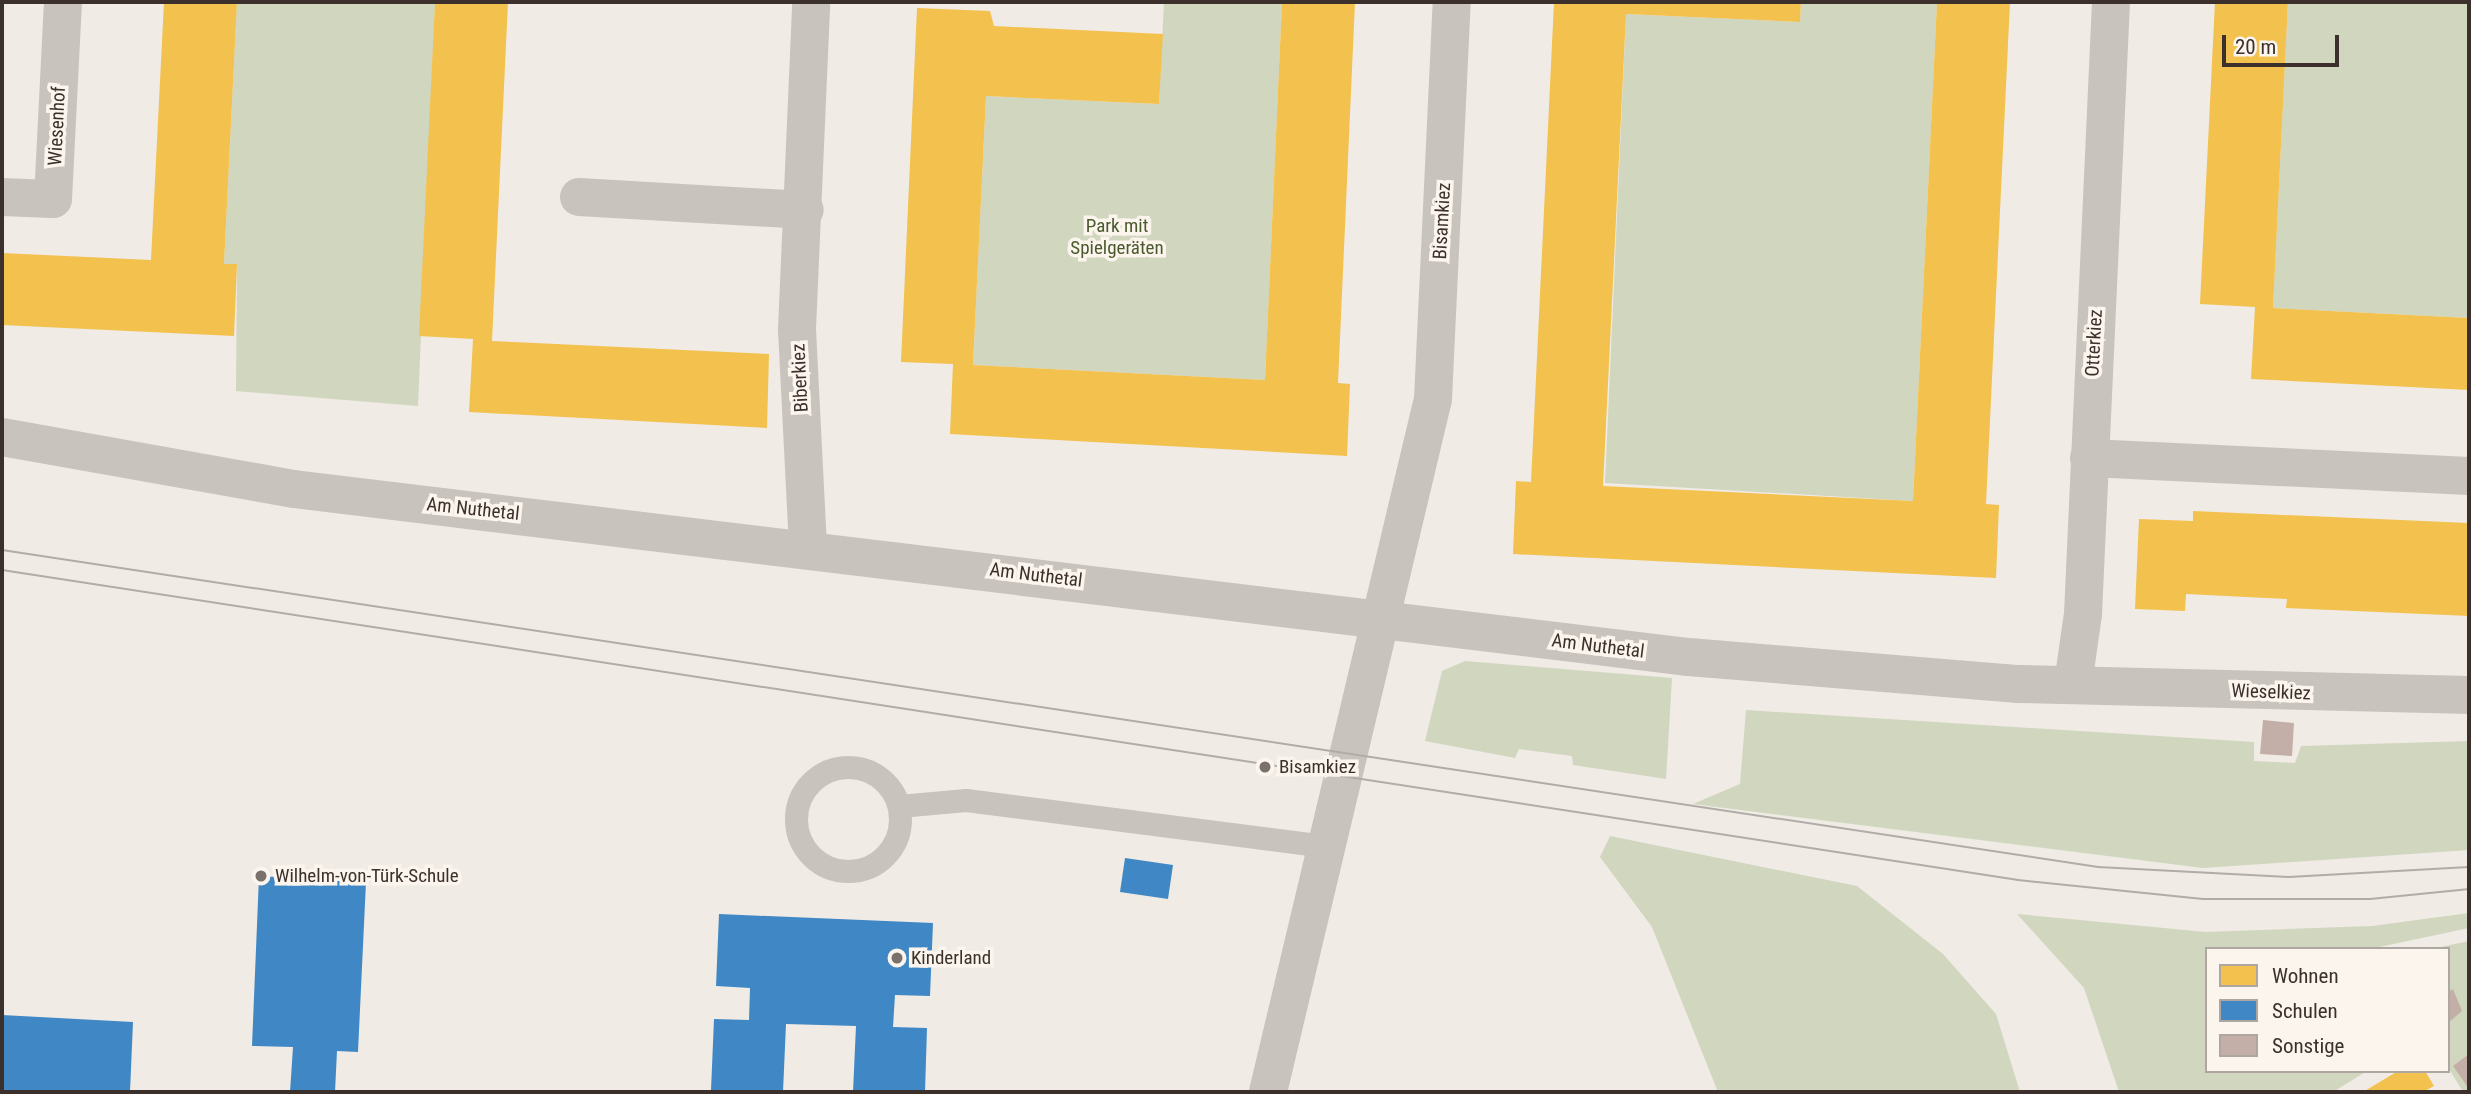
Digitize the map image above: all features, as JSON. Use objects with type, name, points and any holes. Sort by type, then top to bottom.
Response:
[{"type":"street","name":"Wiesenhof","points":[[2,197],[53,199],[63,2]]},
{"type":"street","name":"Biberkiez","points":[[808,547],[797,329],[805,210],[811,2]]},
{"type":"street","name":"Bisamkiez","points":[[1268,1092],[1323,846],[1382,619],[1433,399],[1452,2]]},
{"type":"street","name":"Otterkiez","points":[[2073,684],[2088,458],[2111,2]]},
{"type":"street","points":[[579,197],[805,210]]},
{"type":"street","name":"Am Nuthetal","points":[[2,437],[294,489],[808,547],[1701,658],[2073,684]]},
{"type":"street","points":[[2088,458],[2469,476]]},
{"type":"street","name":"Wieselkiez","points":[[2073,684],[2469,695]]},
{"type":"lane","points":[[859,767],[889,785],[899,806],[899,834],[883,860],[849,873],[818,864],[801,846],[794,814],[803,790],[827,770],[859,767]]},
{"type":"lane","points":[[899,806],[966,800],[1323,846]]},
{"type":"green space","points":[[237,2],[435,2],[418,406],[236,391],[237,265],[224,264]]},
{"type":"green space","name":"Park mit Spielgeräten","points":[[1164,2],[1282,2],[1265,380],[973,365],[986,96],[1159,104]]},
{"type":"green space","points":[[1801,2],[1937,2],[1913,501],[1605,483],[1626,14],[1800,22]]},
{"type":"green space","points":[[2288,2],[2469,2],[2469,318],[2273,308]]},
{"type":"green space","points":[[1465,661],[1672,678],[1666,779],[1573,765],[1572,756],[1519,749],[1515,758],[1425,741],[1442,671]]},
{"type":"green space","points":[[1746,710],[2254,742],[2254,761],[2295,763],[2301,746],[2469,741],[2469,850],[2203,868],[1693,804],[1740,784]]},
{"type":"green space","points":[[1610,836],[1857,886],[1943,954],[1996,1014],[2020,1092],[1718,1092],[1652,927],[1600,857]]},
{"type":"green space","points":[[2469,913],[2469,928],[2379,947],[2205,947],[2205,1073],[2364,1073],[2333,1092],[2119,1092],[2084,988],[2017,914],[2206,932],[2372,926]]},
{"type":"green space","points":[[2469,941],[2469,1092],[2463,1092],[2450,1070],[2450,947],[2440,947]]},
{"type":"building: Wohnen","points":[[164,2],[237,2],[224,264],[237,264],[234,336],[2,325],[2,253],[151,260]]},
{"type":"building: Wohnen","points":[[435,2],[508,2],[492,341],[769,354],[767,428],[469,412],[473,339],[419,336]]},
{"type":"building: Wohnen","points":[[1282,2],[1355,2],[1338,383],[1350,384],[1347,456],[950,434],[953,364],[901,362],[917,8],[990,11],[994,26],[1163,34],[1159,104],[986,96],[973,365],[1265,380]]},
{"type":"building: Wohnen","points":[[1554,2],[1801,2],[1800,22],[1626,14],[1603,486],[1913,501],[1937,2],[2010,2],[1986,504],[1999,505],[1996,578],[1513,554],[1516,481],[1531,482]]},
{"type":"building: Wohnen","points":[[2215,2],[2288,2],[2273,308],[2469,318],[2469,390],[2251,379],[2255,307],[2200,304]]},
{"type":"building: Wohnen","points":[[2193,511],[2469,523],[2469,616],[2286,608],[2287,599],[2186,594],[2185,611],[2135,609],[2139,519],[2193,521]]},
{"type":"building: Wohnen","points":[[2395,1073],[2426,1073],[2434,1086],[2423,1092],[2363,1092]]},
{"type":"building: Schulen","points":[[1125,858],[1173,865],[1168,899],[1120,892]]},
{"type":"building: Schulen","points":[[259,876],[366,882],[358,1052],[337,1051],[335,1092],[290,1092],[293,1047],[252,1046]]},
{"type":"building: Schulen","points":[[719,914],[933,923],[930,996],[895,995],[893,1027],[927,1028],[925,1092],[853,1092],[856,1026],[786,1024],[783,1092],[711,1090],[714,1019],[749,1020],[750,988],[716,986]]},
{"type":"building: Schulen","points":[[2,1015],[133,1022],[130,1092],[2,1092]]},
{"type":"building: Sonstige","points":[[2263,720],[2294,723],[2292,756],[2260,754]]},
{"type":"building: Sonstige","points":[[2453,989],[2462,1011],[2450,1021],[2450,991]]},
{"type":"building: Sonstige","points":[[2469,1054],[2469,1089],[2453,1066]]},
{"type":"tram line","points":[[2,550],[2098,867],[2289,877],[2469,867]]},
{"type":"tram line","points":[[2,570],[2018,880],[2203,899],[2370,899],[2469,889]]},
{"type":"place","name":"Bisamkiez","points":[[1265,767]]},
{"type":"place","name":"Wilhelm-von-Türk-Schule","points":[[261,876]]},
{"type":"place","name":"Kinderland","points":[[897,958]]}]
